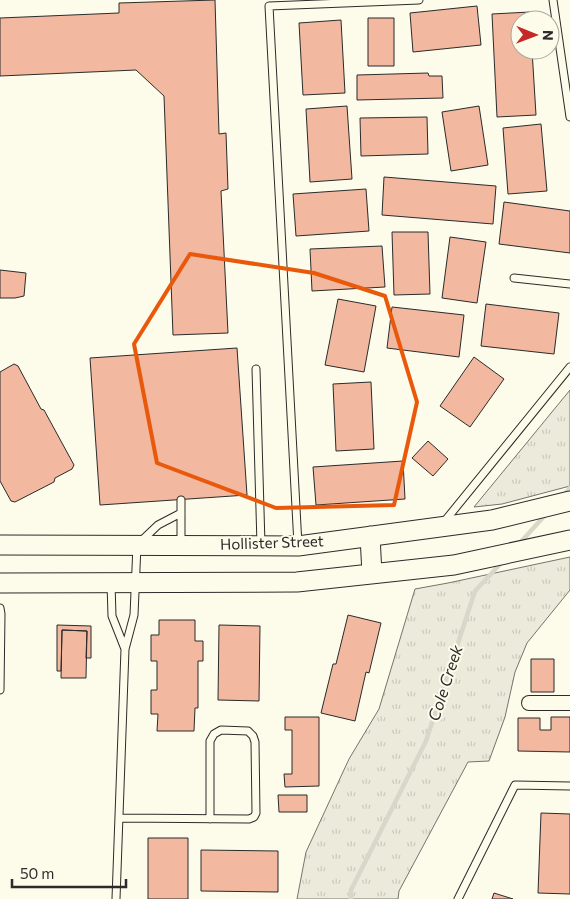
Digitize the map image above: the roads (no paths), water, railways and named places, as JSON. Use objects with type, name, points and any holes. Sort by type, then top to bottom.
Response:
[{"type":"main road","name":"Hollister Street","points":[[0,545],[298,546],[492,520],[570,501]]},
{"type":"main road","points":[[370,536],[372,574]]},
{"type":"main road","points":[[0,583],[297,582],[454,565],[570,540]]},
{"type":"street","points":[[529,703],[570,703]]},
{"type":"lane","points":[[298,546],[269,6],[419,0]]},
{"type":"lane","points":[[553,0],[570,117]]},
{"type":"lane","points":[[514,278],[570,284]]},
{"type":"lane","points":[[440,526],[570,367]]},
{"type":"lane","points":[[256,369],[261,546]]},
{"type":"lane","points":[[181,500],[181,546]]},
{"type":"lane","points":[[116,899],[125,649],[134,615],[137,545],[158,525],[181,513]]},
{"type":"lane","points":[[111,583],[112,616],[125,649]]},
{"type":"lane","points":[[0,608],[2,614],[0,690]]},
{"type":"lane","points":[[120,818],[210,819],[249,819],[254,817],[256,813],[255,742],[253,736],[248,732],[221,730],[214,734],[210,741],[210,819]]},
{"type":"lane","points":[[458,899],[516,785],[570,786]]},
{"type":"waterway","name":"Cole Creek","points":[[563,496],[570,488]]},
{"type":"waterway","name":"Cole Creek","points":[[519,544],[547,513]]},
{"type":"waterway","name":"Cole Creek","points":[[351,899],[351,890],[426,741],[475,591],[503,561]]}]
